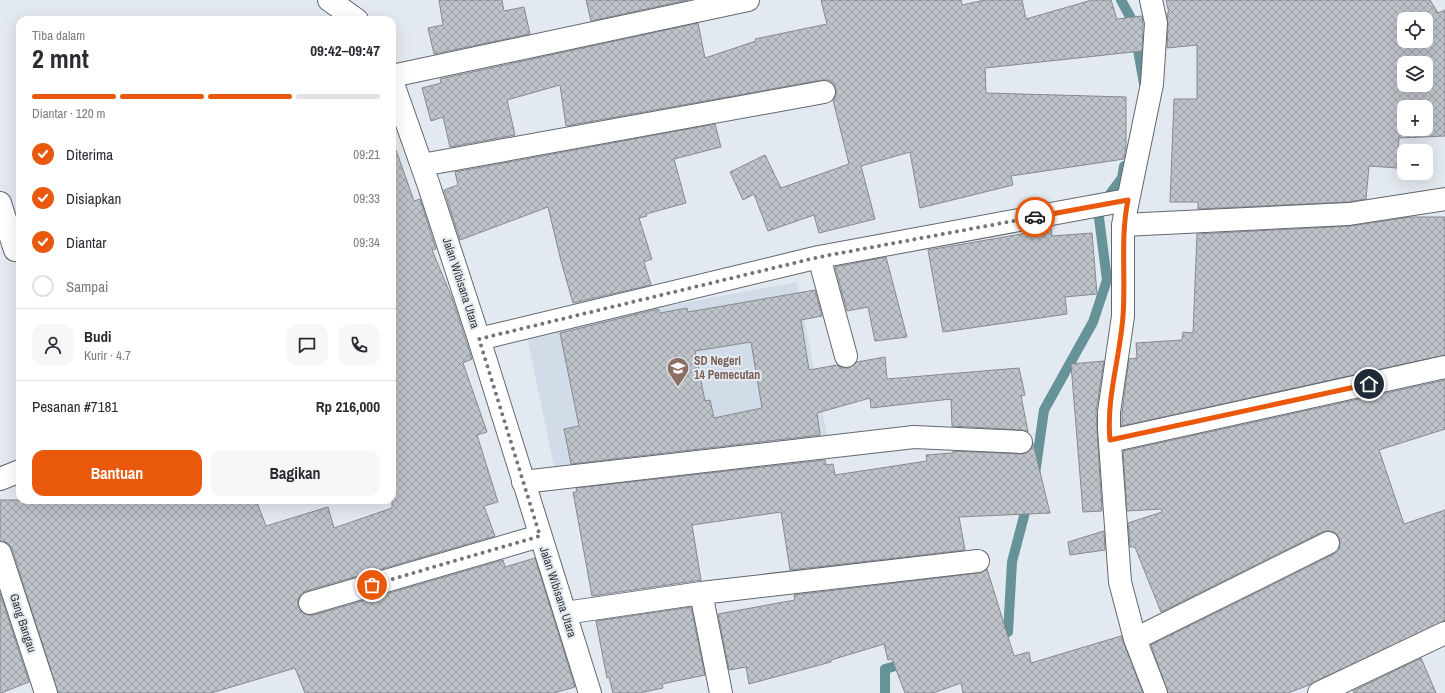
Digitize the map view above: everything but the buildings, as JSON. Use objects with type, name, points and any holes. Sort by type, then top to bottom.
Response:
[{"type":"street","points":[[396,75],[748,0]]},
{"type":"street","points":[[1151,0],[1156,23],[1152,84],[1121,201],[1123,224],[1123,316],[1109,412],[1120,582],[1135,639],[1156,693]]},
{"type":"street","points":[[422,165],[824,92]]},
{"type":"street","name":"Jalan Wibisana Utara","points":[[396,106],[398,118],[422,165],[479,339],[565,613],[584,691]]},
{"type":"street","points":[[1123,224],[1349,214],[1445,199]]},
{"type":"street","points":[[479,339],[819,257],[1121,201]]},
{"type":"street","points":[[0,203],[12,251]]},
{"type":"street","points":[[819,257],[846,356]]},
{"type":"street","points":[[1110,440],[1445,367]]},
{"type":"street","points":[[523,482],[914,437],[1021,442]]},
{"type":"street","points":[[0,479],[16,473]]},
{"type":"street","points":[[310,603],[540,536]]},
{"type":"street","points":[[1135,639],[1328,543]]},
{"type":"street","name":"Gang Bangau","points":[[0,552],[46,693]]},
{"type":"street","points":[[565,613],[701,593],[978,561]]},
{"type":"street","points":[[701,593],[721,693]]},
{"type":"street","points":[[1319,693],[1445,633]]},
{"type":"shaded area","name":"SD Negeri 14 Pemecutan","points":[[797,282],[829,445],[557,481],[526,332]]},
{"type":"waterway","points":[[1121,0],[1133,22],[1144,84]]},
{"type":"waterway","points":[[1035,474],[1044,410],[1093,322],[1107,280],[1098,210],[1122,178],[1124,166]]},
{"type":"waterway","points":[[994,636],[1008,632],[1012,562],[1028,501]]},
{"type":"waterway","points":[[885,693],[885,669],[906,663]]},
{"type":"way so far","points":[[372,585],[540,536],[479,339],[819,257],[1035,217]]},
{"type":"place","name":"SD Negeri 14 Pemecutan","points":[[678,388]]},
{"type":"route","points":[[1035,217],[1128,200],[1123,224],[1123,316],[1109,412],[1110,440],[1369,384]]}]
